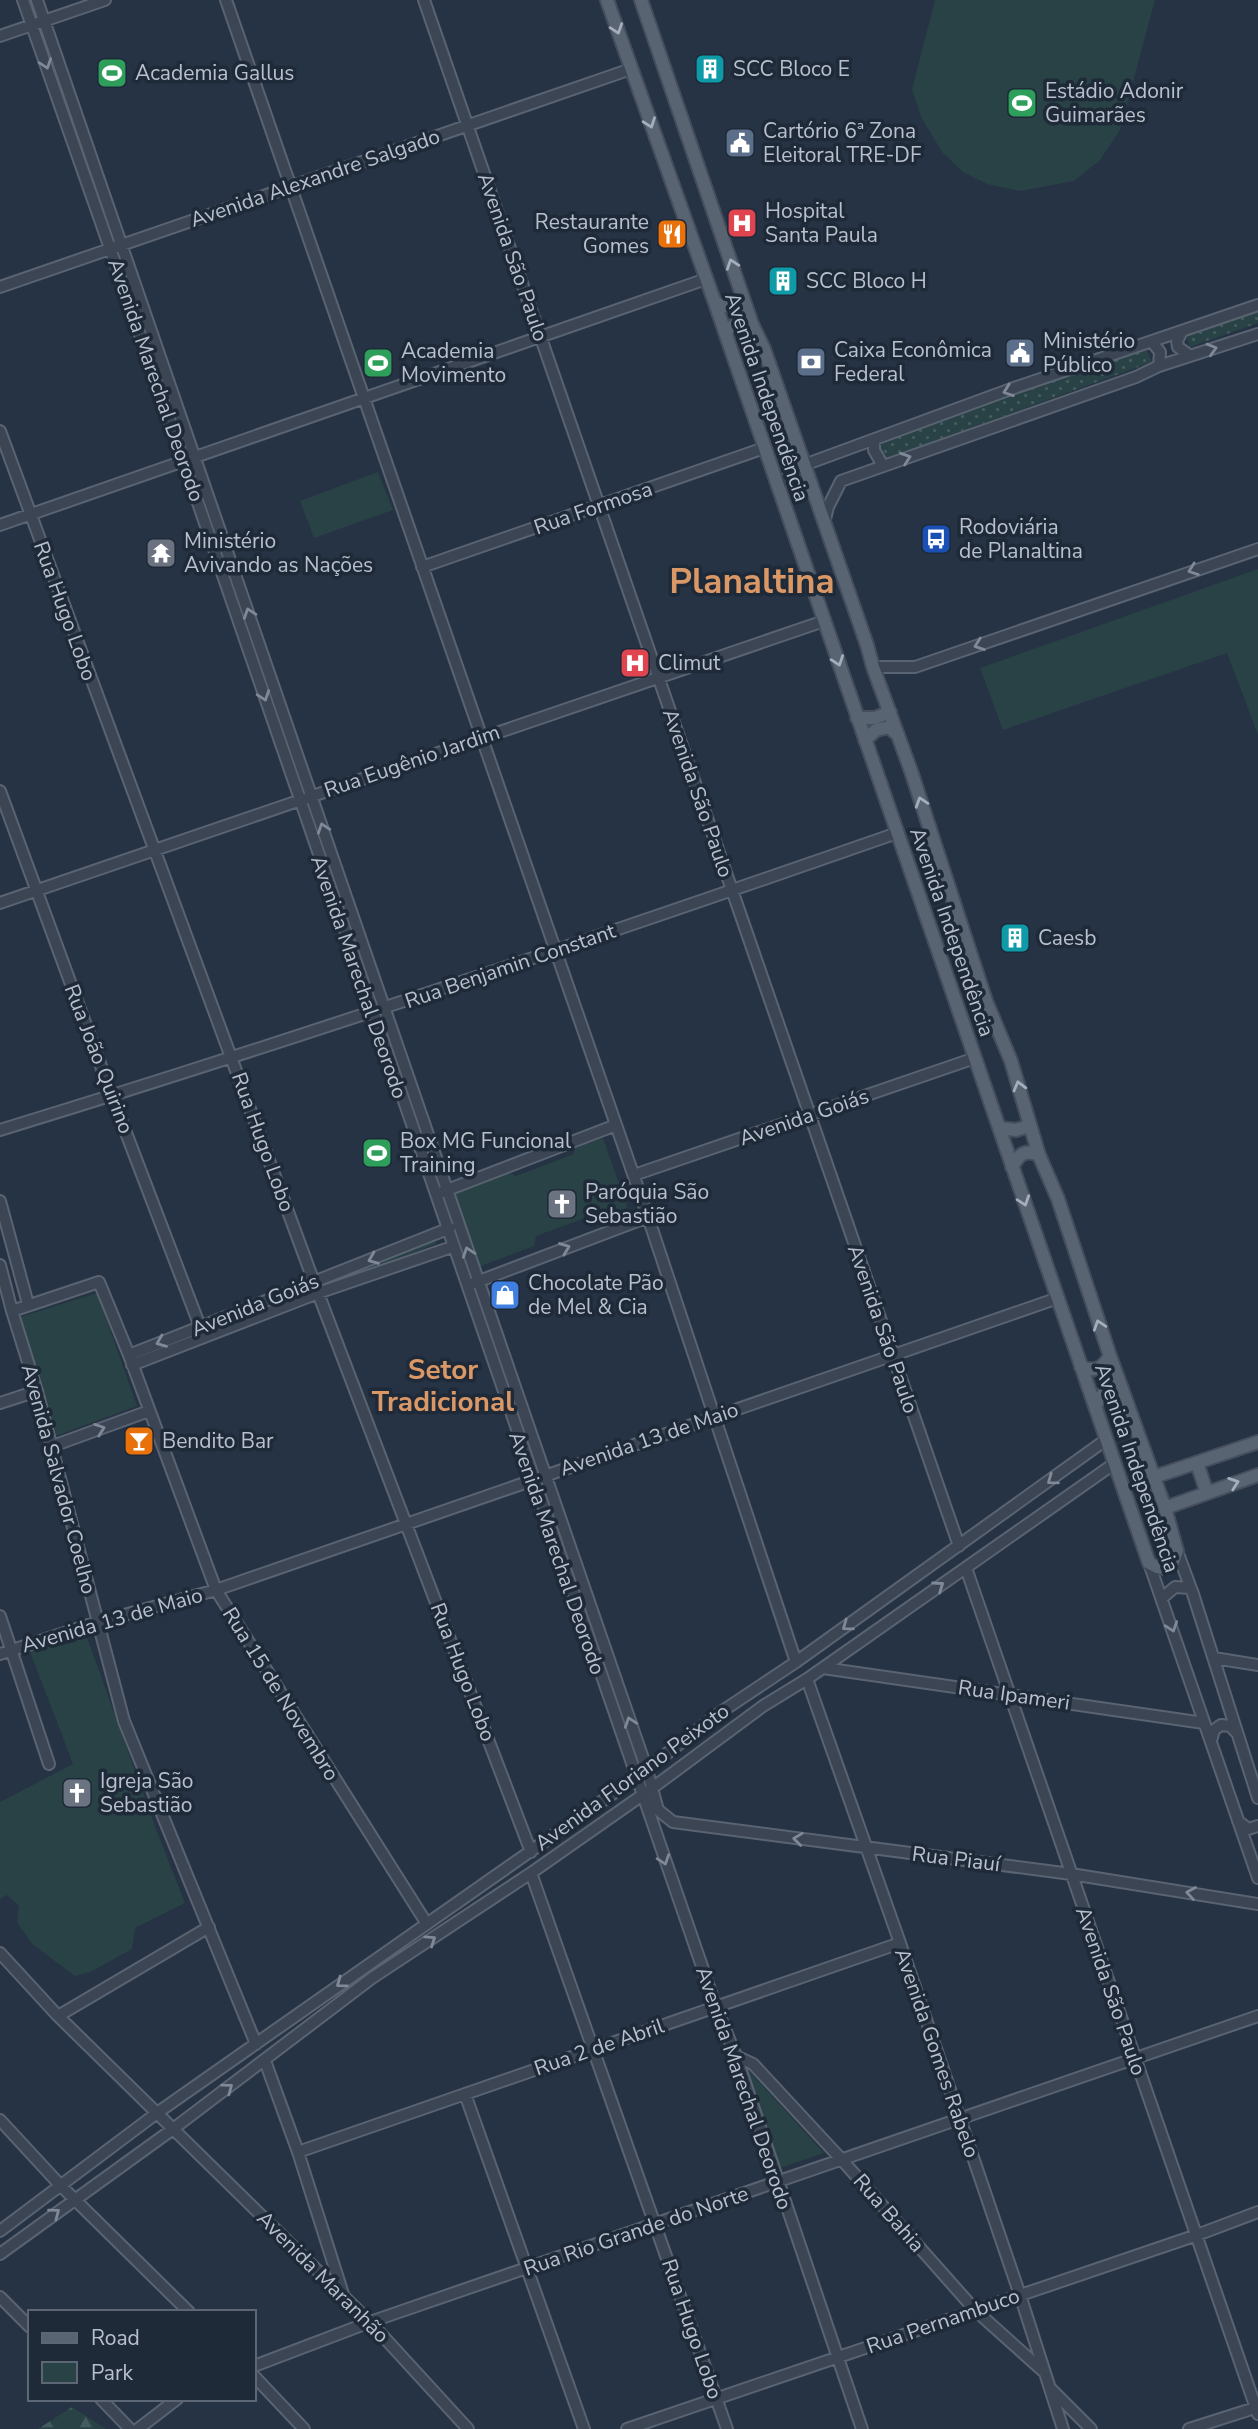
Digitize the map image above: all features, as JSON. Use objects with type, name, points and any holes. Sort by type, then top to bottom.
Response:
[{"type":"main road","name":"Avenida Independência","points":[[607,0],[715,303],[1149,1563]]},
{"type":"main road","name":"Avenida Independência","points":[[641,0],[752,324],[764,349],[898,735],[986,1002],[1014,1068],[1029,1126],[1165,1508],[1177,1551]]},
{"type":"main road","points":[[715,303],[724,306],[746,305]]},
{"type":"main road","points":[[725,332],[737,323],[752,324]]},
{"type":"main road","points":[[857,718],[875,718],[890,712]]},
{"type":"main road","points":[[865,740],[876,730],[888,727],[898,735]]},
{"type":"main road","points":[[1000,1128],[1016,1130],[1029,1126]]},
{"type":"main road","points":[[1013,1167],[1023,1153],[1039,1155]]},
{"type":"main road","points":[[1081,1367],[1097,1369],[1103,1366],[1110,1356]]},
{"type":"main road","points":[[1096,1405],[1106,1390],[1111,1389],[1124,1395]]},
{"type":"main road","points":[[1154,1478],[1258,1442]]},
{"type":"main road","points":[[1197,1462],[1206,1493]]},
{"type":"main road","points":[[1165,1508],[1258,1475]]},
{"type":"main road","points":[[1149,1563],[1166,1568],[1173,1562],[1177,1551]]},
{"type":"street","name":"Avenida Marechal Deorodo","points":[[23,0],[117,247]]},
{"type":"street","name":"Avenida Marechal Deorodo","points":[[37,0],[299,800],[531,1480],[716,2007],[736,2056],[862,2429]]},
{"type":"street","points":[[0,36],[105,0]]},
{"type":"street","points":[[226,0],[634,1175],[796,1662]]},
{"type":"street","name":"Avenida São Paulo","points":[[424,0],[891,1356],[959,1546]]},
{"type":"street","name":"Avenida Alexandre Salgado","points":[[0,287],[631,69]]},
{"type":"street","points":[[0,525],[706,279]]},
{"type":"street","points":[[777,486],[804,464],[1258,305]]},
{"type":"street","points":[[1182,331],[1177,341],[1178,347],[1189,355]]},
{"type":"street","points":[[824,523],[828,507],[841,481],[1136,377],[1189,355],[1258,334]]},
{"type":"street","points":[[1152,342],[1160,352],[1159,366]]},
{"type":"street","name":"Rua Hugo Lobo","points":[[0,431],[318,1293],[531,1852]]},
{"type":"street","points":[[874,440],[874,450],[883,466]]},
{"type":"street","name":"Rua Formosa","points":[[422,567],[764,448]]},
{"type":"street","name":"Avenida Marechal Deorodo","points":[[189,458],[312,795],[647,1770],[657,1810]]},
{"type":"street","points":[[873,667],[915,667],[1258,549]]},
{"type":"street","name":"Rua Eugênio Jardim","points":[[0,903],[824,621]]},
{"type":"street","name":"Rua João Quirino","points":[[0,791],[112,1096],[203,1332]]},
{"type":"street","name":"Rua Benjamin Constant","points":[[0,1130],[372,1013],[897,833]]},
{"type":"street","name":"Avenida Goiás","points":[[634,1175],[975,1058]]},
{"type":"street","points":[[434,1195],[616,1125]]},
{"type":"street","points":[[0,1200],[28,1304],[12,1311]]},
{"type":"street","points":[[465,1286],[648,1217]]},
{"type":"street","name":"Avenida Goiás","points":[[203,1332],[314,1282],[459,1224]]},
{"type":"street","name":"Avenida Goiás","points":[[131,1360],[203,1332],[452,1247]]},
{"type":"street","name":"Avenida Salvador Coelho","points":[[0,1265],[37,1391],[124,1721],[256,2044]]},
{"type":"street","name":"Rua 15 de Novembro","points":[[28,1304],[99,1282],[131,1360],[216,1590],[427,1924]]},
{"type":"street","name":"Avenida 13 de Maio","points":[[0,1654],[98,1622],[216,1590],[1058,1298]]},
{"type":"street","points":[[0,1403],[37,1391]]},
{"type":"street","points":[[50,1447],[149,1410]]},
{"type":"street","name":"Avenida Floriano Peixoto","points":[[0,2231],[157,2113],[647,1770],[721,1712],[899,1590],[1107,1439]]},
{"type":"street","name":"Avenida Floriano Peixoto","points":[[0,2254],[265,2061],[372,1978],[531,1873],[763,1706],[807,1679],[1115,1463]]},
{"type":"street","points":[[1030,1496],[1041,1515]]},
{"type":"street","name":"Avenida Independência","points":[[1177,1551],[1258,1798]]},
{"type":"street","name":"Avenida Independência","points":[[1149,1563],[1258,1878]]},
{"type":"street","name":"Avenida São Paulo","points":[[966,1568],[1257,2409]]},
{"type":"street","points":[[1162,1598],[1175,1587],[1191,1588]]},
{"type":"street","points":[[899,1590],[895,1594],[897,1604],[907,1608],[911,1605]]},
{"type":"street","points":[[872,1608],[883,1606],[887,1610],[889,1615],[884,1625]]},
{"type":"street","points":[[0,1616],[49,1764]]},
{"type":"street","points":[[1214,1658],[1258,1665]]},
{"type":"street","name":"Rua Ipameri","points":[[822,1668],[1205,1723]]},
{"type":"street","name":"Avenida Gomes Rabelo","points":[[807,1679],[900,1943],[1063,2429]]},
{"type":"street","points":[[756,1688],[754,1702],[763,1706]]},
{"type":"street","points":[[721,1712],[732,1715],[733,1728]]},
{"type":"street","points":[[1211,1742],[1214,1730],[1221,1725],[1234,1728],[1238,1735]]},
{"type":"street","name":"Rua Piauí","points":[[657,1810],[673,1822],[1071,1874],[1258,1903]]},
{"type":"street","points":[[1238,1821],[1248,1829],[1258,1826]]},
{"type":"street","name":"Rua Hugo Lobo","points":[[531,1873],[727,2429]]},
{"type":"street","points":[[489,1881],[490,1889],[500,1894]]},
{"type":"street","points":[[464,1899],[472,1902],[474,1911]]},
{"type":"street","points":[[58,2016],[209,1927]]},
{"type":"street","name":"Rua 2 de Abril","points":[[298,2152],[900,1943]]},
{"type":"street","points":[[392,1946],[393,1956],[402,1959]]},
{"type":"street","points":[[0,1955],[173,2129]]},
{"type":"street","points":[[365,1966],[373,1970],[372,1978]]},
{"type":"street","name":"Rua Rio Grande do Norte","points":[[256,2365],[370,2322],[1258,2016]]},
{"type":"street","name":"Rua Bahia","points":[[736,2056],[753,2064],[975,2310],[1043,2371]]},
{"type":"street","points":[[265,2061],[298,2152],[343,2295]]},
{"type":"street","points":[[465,2094],[584,2429]]},
{"type":"street","points":[[0,2120],[61,2186],[187,2310]]},
{"type":"street","name":"Avenida Maranhão","points":[[173,2129],[370,2322],[468,2429]]},
{"type":"street","name":"Rua Pernambuco","points":[[627,2429],[1258,2212]]},
{"type":"street","points":[[0,2297],[28,2325]]},
{"type":"street","points":[[256,2378],[304,2429]]},
{"type":"street","points":[[1049,2387],[1091,2429]]},
{"type":"street","points":[[103,2401],[130,2429]]},
{"type":"street","points":[[138,2429],[174,2401]]},
{"type":"street","points":[[1189,2429],[1257,2409]]},
{"type":"green space","name":"Estádio Adonir Guimarães","points":[[935,0],[1155,0],[1120,130],[1100,160],[1074,181],[1021,191],[987,184],[963,172],[942,152],[921,117],[912,89]]},
{"type":"green space","points":[[1258,310],[1258,323],[1190,347],[1186,335]]},
{"type":"green space","points":[[1146,348],[1152,362],[885,459],[879,443]]},
{"type":"green space","points":[[378,472],[393,510],[314,538],[300,501]]},
{"type":"green space","points":[[1258,569],[1258,735],[1227,653],[1003,730],[980,668]]},
{"type":"green space","points":[[603,1138],[628,1209],[602,1220],[596,1214],[536,1236],[534,1246],[478,1267],[453,1193],[508,1172],[516,1176],[574,1154],[575,1148]]},
{"type":"green space","points":[[435,1238],[436,1244],[324,1286],[322,1282]]},
{"type":"green space","points":[[97,1293],[137,1406],[53,1437],[20,1317]]},
{"type":"green space","points":[[85,1632],[185,1903],[135,1928],[132,1949],[90,1972],[75,1976],[32,1944],[17,1922],[19,1906],[7,1895],[0,1899],[0,1802],[73,1764],[29,1649]]},
{"type":"green space","points":[[742,2071],[749,2071],[824,2153],[777,2169]]},
{"type":"green space","points":[[72,2407],[106,2429],[38,2429]]},
{"type":"place","name":"SCC Bloco E","points":[[710,69]]},
{"type":"place","name":"Academia Gallus","points":[[112,73]]},
{"type":"place","name":"Estádio Adonir Guimarães","points":[[1022,103]]},
{"type":"place","name":"Cartório 6ª Zona Eleitoral TRE-DF","points":[[740,143]]},
{"type":"place","name":"Hospital Santa Paula","points":[[742,223]]},
{"type":"place","name":"Restaurante Gomes","points":[[672,234]]},
{"type":"place","name":"SCC Bloco H","points":[[783,281]]},
{"type":"place","name":"Ministério Público","points":[[1020,353]]},
{"type":"place","name":"Caixa Econômica Federal","points":[[811,362]]},
{"type":"place","name":"Academia Movimento","points":[[378,363]]},
{"type":"place","name":"Rodoviária de Planaltina","points":[[936,539]]},
{"type":"place","name":"Ministério Avivando as Nações","points":[[161,553]]},
{"type":"place","name":"Climut","points":[[635,663]]},
{"type":"place","name":"Caesb","points":[[1015,938]]},
{"type":"place","name":"Box MG Funcional Training","points":[[377,1153]]},
{"type":"place","name":"Paróquia São Sebastião","points":[[562,1204]]},
{"type":"place","name":"Chocolate Pão de Mel & Cia","points":[[505,1295]]},
{"type":"place","name":"Bendito Bar","points":[[139,1441]]},
{"type":"place","name":"Igreja São Sebastião","points":[[77,1793]]},
{"type":"district","name":"Planaltina","points":[[752,581]]},
{"type":"district","name":"Setor Tradicional","points":[[443,1385]]}]
